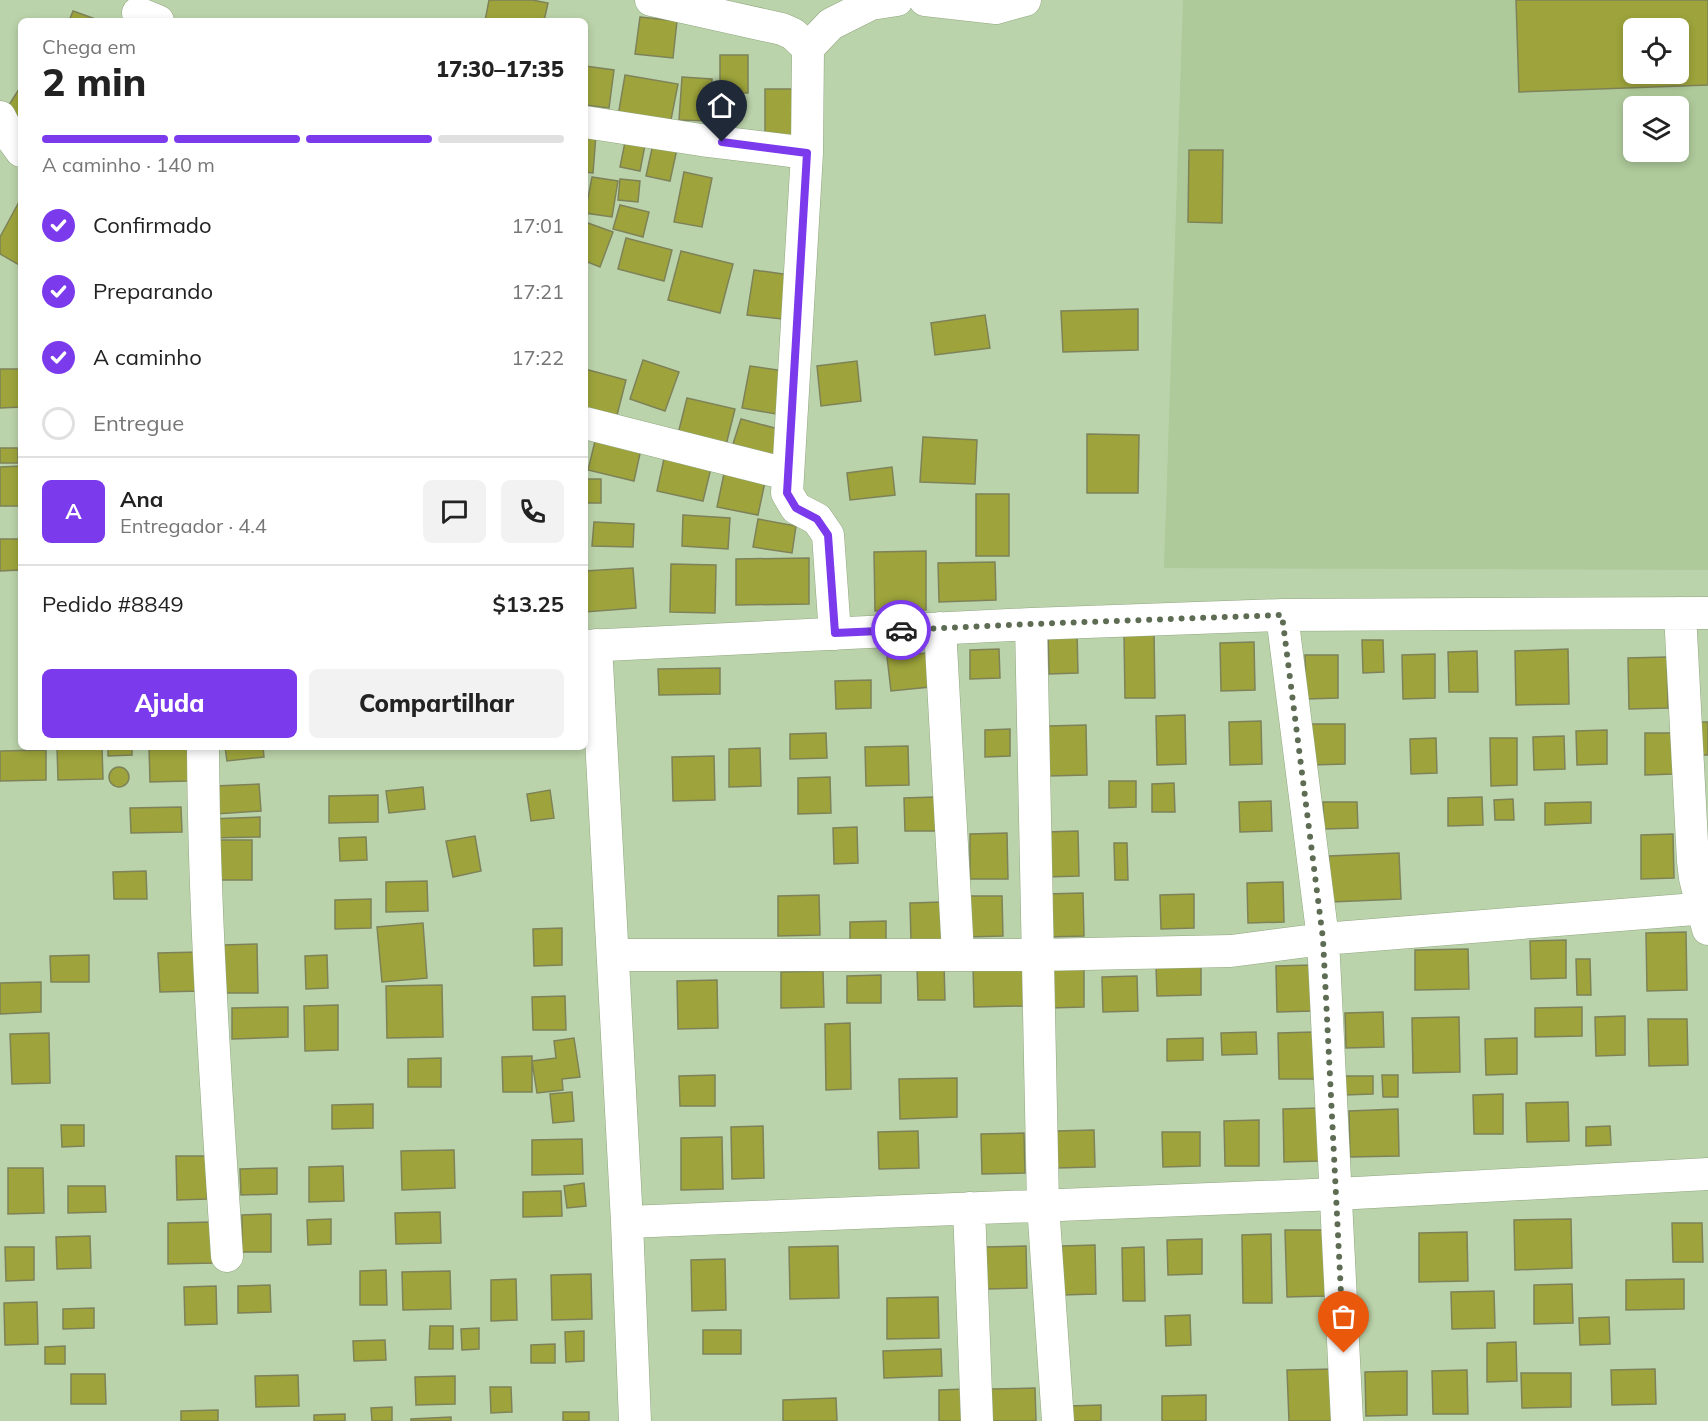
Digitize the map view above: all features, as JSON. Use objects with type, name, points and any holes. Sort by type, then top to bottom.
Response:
[{"type":"street","points":[[651,0],[782,29],[793,34],[808,48]]},
{"type":"street","points":[[835,633],[828,535],[817,519],[796,508],[787,493],[807,153],[808,48],[831,24],[870,4],[897,0]]},
{"type":"street","points":[[925,0],[996,8],[1025,0]]},
{"type":"street","points":[[0,117],[18,147]]},
{"type":"street","points":[[588,122],[807,153]]},
{"type":"street","points":[[588,424],[788,474]]},
{"type":"street","points":[[613,955],[1037,955],[1231,951],[1323,939],[1707,915],[1695,878],[1693,861],[1694,613],[1282,615],[939,628],[590,646],[613,955],[635,1421]]},
{"type":"street","points":[[1282,615],[1323,939],[1347,1421]]},
{"type":"street","points":[[1031,624],[1043,1205],[1058,1421]]},
{"type":"street","points":[[939,628],[958,954]]},
{"type":"street","points":[[203,750],[203,837],[211,1017],[227,1256]]},
{"type":"street","points":[[627,1222],[1336,1194],[1708,1174]]},
{"type":"street","points":[[969,1208],[978,1421]]},
{"type":"shaded area","points":[[1183,0],[1708,0],[1708,570],[1164,568]]},
{"type":"building","points":[[489,0],[532,0],[548,3],[545,18],[486,18]]},
{"type":"building","points":[[1516,0],[1708,0],[1708,85],[1519,92]]},
{"type":"building","points":[[73,11],[93,18],[70,18]]},
{"type":"building","points":[[640,17],[677,21],[673,58],[635,54]]},
{"type":"building","points":[[720,55],[748,55],[748,93],[720,93]]},
{"type":"building","points":[[588,66],[614,70],[609,108],[588,105]]},
{"type":"building","points":[[625,75],[678,84],[670,125],[618,116]]},
{"type":"building","points":[[682,77],[712,79],[710,121],[679,120]]},
{"type":"building","points":[[765,89],[795,89],[795,140],[765,140]]},
{"type":"building","points":[[18,91],[18,120],[5,111]]},
{"type":"building","points":[[588,133],[596,134],[593,173],[588,172]]},
{"type":"building","points":[[626,137],[646,140],[640,171],[620,167]]},
{"type":"building","points":[[653,144],[677,149],[670,181],[646,176]]},
{"type":"building","points":[[1189,150],[1223,150],[1222,223],[1188,222]]},
{"type":"building","points":[[684,172],[712,178],[702,227],[674,222]]},
{"type":"building","points":[[592,177],[618,181],[612,217],[588,213]]},
{"type":"building","points":[[620,179],[640,181],[638,202],[618,200]]},
{"type":"building","points":[[18,204],[18,264],[0,254],[0,237]]},
{"type":"building","points":[[620,205],[649,212],[643,237],[613,229]]},
{"type":"building","points":[[588,223],[613,232],[600,267],[588,262]]},
{"type":"building","points":[[626,238],[672,250],[664,281],[618,269]]},
{"type":"building","points":[[681,251],[733,264],[720,313],[668,300]]},
{"type":"building","points":[[754,270],[797,276],[791,320],[747,315]]},
{"type":"building","points":[[1138,309],[1138,350],[1063,352],[1061,311]]},
{"type":"building","points":[[985,315],[990,348],[935,355],[931,323]]},
{"type":"building","points":[[643,360],[679,372],[665,411],[630,399]]},
{"type":"building","points":[[857,361],[861,401],[821,406],[817,366]]},
{"type":"building","points":[[750,366],[784,371],[776,414],[742,408]]},
{"type":"building","points":[[0,369],[18,369],[18,407],[0,408]]},
{"type":"building","points":[[588,370],[626,380],[615,423],[588,416]]},
{"type":"building","points":[[687,398],[735,409],[726,445],[678,434]]},
{"type":"building","points":[[741,419],[782,430],[774,456],[733,444]]},
{"type":"building","points":[[1087,434],[1139,435],[1138,493],[1087,493]]},
{"type":"building","points":[[596,437],[641,449],[634,481],[588,470]]},
{"type":"building","points":[[923,437],[977,440],[975,484],[920,482]]},
{"type":"building","points":[[0,448],[18,448],[18,463],[0,463]]},
{"type":"building","points":[[665,454],[712,464],[703,501],[657,491]]},
{"type":"building","points":[[18,466],[18,506],[0,506],[0,467]]},
{"type":"building","points":[[892,467],[895,495],[850,500],[847,473]]},
{"type":"building","points":[[725,469],[766,477],[758,515],[717,507]]},
{"type":"building","points":[[588,479],[601,479],[601,503],[588,503]]},
{"type":"building","points":[[976,494],[1009,494],[1009,556],[976,556]]},
{"type":"building","points":[[683,515],[730,518],[728,549],[682,546]]},
{"type":"building","points":[[758,519],[796,526],[792,553],[753,547]]},
{"type":"building","points":[[594,522],[634,524],[633,547],[592,546]]},
{"type":"building","points":[[0,539],[18,539],[18,570],[0,571]]},
{"type":"building","points":[[926,551],[926,610],[875,611],[874,552]]},
{"type":"building","points":[[809,558],[809,604],[736,605],[736,559]]},
{"type":"building","points":[[995,562],[996,600],[939,602],[938,563]]},
{"type":"building","points":[[671,564],[716,565],[715,613],[670,612]]},
{"type":"building","points":[[633,568],[636,608],[588,612],[588,571]]},
{"type":"building","points":[[1077,631],[1078,673],[1049,674],[1048,632]]},
{"type":"building","points":[[1154,632],[1155,698],[1125,698],[1124,633]]},
{"type":"building","points":[[1362,640],[1383,640],[1384,672],[1363,673]]},
{"type":"building","points":[[1254,642],[1255,690],[1221,691],[1220,643]]},
{"type":"building","points":[[999,649],[1000,678],[970,679],[970,650]]},
{"type":"building","points":[[1568,649],[1569,704],[1516,705],[1515,651]]},
{"type":"building","points":[[1477,651],[1478,692],[1449,692],[1448,652]]},
{"type":"building","points":[[936,652],[940,686],[891,691],[887,657]]},
{"type":"building","points":[[1435,654],[1435,698],[1403,699],[1402,655]]},
{"type":"building","points":[[1305,655],[1338,655],[1338,698],[1306,699]]},
{"type":"building","points":[[1667,657],[1668,708],[1629,709],[1628,658]]},
{"type":"building","points":[[720,668],[720,694],[659,695],[658,669]]},
{"type":"building","points":[[871,680],[871,708],[836,709],[835,681]]},
{"type":"building","points":[[1185,715],[1186,764],[1157,765],[1156,716]]},
{"type":"building","points":[[1261,721],[1262,764],[1230,765],[1229,722]]},
{"type":"building","points":[[1701,722],[1708,722],[1708,755],[1701,755]]},
{"type":"building","points":[[1310,724],[1345,724],[1345,764],[1311,765]]},
{"type":"building","points":[[1086,725],[1087,775],[1049,776],[1048,726]]},
{"type":"building","points":[[1010,729],[1010,756],[985,757],[985,730]]},
{"type":"building","points":[[1607,730],[1607,764],[1577,765],[1576,731]]},
{"type":"building","points":[[826,733],[827,758],[790,759],[790,734]]},
{"type":"building","points":[[1645,733],[1673,733],[1673,774],[1645,775]]},
{"type":"building","points":[[1564,736],[1565,769],[1534,770],[1533,737]]},
{"type":"building","points":[[1436,738],[1437,773],[1411,774],[1410,739]]},
{"type":"building","points":[[1490,738],[1517,738],[1517,785],[1491,786]]},
{"type":"building","points":[[908,746],[909,785],[866,786],[865,747]]},
{"type":"building","points":[[760,748],[761,786],[729,787],[729,749]]},
{"type":"building","points":[[46,750],[46,780],[0,781],[0,751]]},
{"type":"building","points":[[57,750],[102,750],[103,779],[58,780]]},
{"type":"building","points":[[108,750],[132,750],[132,755],[108,756]]},
{"type":"building","points":[[149,750],[189,750],[189,781],[150,782]]},
{"type":"building","points":[[225,750],[263,750],[264,757],[227,761]]},
{"type":"building","points":[[714,756],[715,800],[673,801],[672,757]]},
{"type":"building","points":[[119,767],[126,770],[129,777],[126,784],[119,787],[112,784],[109,777],[112,770]]},
{"type":"building","points":[[830,777],[831,813],[798,814],[798,778]]},
{"type":"building","points":[[1109,781],[1136,781],[1136,807],[1109,808]]},
{"type":"building","points":[[1174,783],[1175,812],[1152,812],[1152,784]]},
{"type":"building","points":[[259,784],[261,811],[216,814],[215,786]]},
{"type":"building","points":[[423,787],[425,809],[389,813],[386,791]]},
{"type":"building","points":[[550,790],[554,818],[531,821],[527,794]]},
{"type":"building","points":[[378,795],[378,822],[329,823],[329,796]]},
{"type":"building","points":[[935,797],[936,831],[905,831],[904,798]]},
{"type":"building","points":[[1482,797],[1483,825],[1448,826],[1448,798]]},
{"type":"building","points":[[1513,799],[1514,820],[1495,820],[1494,800]]},
{"type":"building","points":[[1271,801],[1272,831],[1240,832],[1239,802]]},
{"type":"building","points":[[1323,802],[1357,802],[1358,828],[1324,829]]},
{"type":"building","points":[[1591,802],[1591,823],[1545,825],[1545,803]]},
{"type":"building","points":[[181,807],[182,832],[131,833],[130,808]]},
{"type":"building","points":[[260,817],[260,837],[209,838],[208,819]]},
{"type":"building","points":[[857,827],[858,863],[834,864],[833,828]]},
{"type":"building","points":[[1078,831],[1079,876],[1046,877],[1045,832]]},
{"type":"building","points":[[1007,833],[1008,879],[970,879],[970,834]]},
{"type":"building","points":[[1673,834],[1674,878],[1641,879],[1641,835]]},
{"type":"building","points":[[475,836],[481,871],[453,877],[446,841]]},
{"type":"building","points":[[366,837],[367,860],[340,861],[339,838]]},
{"type":"building","points":[[216,840],[252,840],[252,880],[215,880]]},
{"type":"building","points":[[1114,843],[1127,843],[1128,880],[1115,880]]},
{"type":"building","points":[[1399,853],[1401,899],[1331,902],[1329,856]]},
{"type":"building","points":[[146,871],[147,899],[114,899],[113,872]]},
{"type":"building","points":[[427,881],[428,911],[386,912],[386,882]]},
{"type":"building","points":[[1283,882],[1284,922],[1248,923],[1247,883]]},
{"type":"building","points":[[1083,893],[1084,936],[1046,937],[1045,894]]},
{"type":"building","points":[[1194,894],[1194,928],[1161,929],[1160,895]]},
{"type":"building","points":[[819,895],[820,935],[778,936],[778,896]]},
{"type":"building","points":[[966,896],[1002,896],[1003,936],[967,937]]},
{"type":"building","points":[[371,899],[371,928],[335,929],[335,900]]},
{"type":"building","points":[[943,902],[944,940],[911,941],[910,903]]},
{"type":"building","points":[[886,921],[886,943],[850,943],[850,922]]},
{"type":"building","points":[[423,923],[427,978],[382,982],[377,927]]},
{"type":"building","points":[[562,928],[562,965],[534,966],[533,929]]},
{"type":"building","points":[[1686,932],[1687,990],[1647,991],[1646,933]]},
{"type":"building","points":[[1566,940],[1566,978],[1531,979],[1530,941]]},
{"type":"building","points":[[257,944],[258,993],[225,993],[224,945]]},
{"type":"building","points":[[1468,949],[1469,989],[1415,990],[1415,950]]},
{"type":"building","points":[[200,952],[201,991],[160,992],[158,953]]},
{"type":"building","points":[[89,955],[89,982],[51,982],[50,956]]},
{"type":"building","points":[[327,955],[328,988],[306,989],[305,956]]},
{"type":"building","points":[[1576,959],[1590,959],[1591,995],[1577,995]]},
{"type":"building","points":[[1023,964],[1023,1006],[974,1007],[973,965]]},
{"type":"building","points":[[1084,964],[1084,1007],[1049,1008],[1048,965]]},
{"type":"building","points":[[944,965],[945,1000],[918,1000],[917,966]]},
{"type":"building","points":[[1201,965],[1201,995],[1157,996],[1156,966]]},
{"type":"building","points":[[1312,965],[1313,1011],[1277,1012],[1276,966]]},
{"type":"building","points":[[823,971],[824,1007],[781,1008],[781,972]]},
{"type":"building","points":[[881,975],[881,1003],[847,1003],[847,976]]},
{"type":"building","points":[[1137,976],[1138,1011],[1103,1012],[1102,977]]},
{"type":"building","points":[[717,980],[718,1028],[678,1029],[677,981]]},
{"type":"building","points":[[41,982],[41,1012],[0,1014],[0,983]]},
{"type":"building","points":[[442,985],[443,1037],[387,1038],[386,986]]},
{"type":"building","points":[[565,996],[566,1030],[533,1030],[532,997]]},
{"type":"building","points":[[338,1005],[338,1050],[305,1051],[304,1006]]},
{"type":"building","points":[[288,1007],[288,1037],[232,1039],[232,1008]]},
{"type":"building","points":[[1582,1007],[1582,1036],[1535,1037],[1535,1008]]},
{"type":"building","points":[[1383,1012],[1384,1047],[1346,1048],[1345,1013]]},
{"type":"building","points":[[1625,1016],[1625,1055],[1596,1056],[1595,1017]]},
{"type":"building","points":[[1459,1017],[1460,1072],[1413,1073],[1412,1018]]},
{"type":"building","points":[[1648,1019],[1687,1019],[1688,1065],[1649,1066]]},
{"type":"building","points":[[850,1023],[851,1089],[826,1090],[825,1024]]},
{"type":"building","points":[[1256,1032],[1257,1054],[1222,1055],[1221,1033]]},
{"type":"building","points":[[1313,1032],[1314,1079],[1279,1079],[1278,1033]]},
{"type":"building","points":[[49,1033],[50,1083],[12,1084],[10,1034]]},
{"type":"building","points":[[574,1038],[580,1077],[562,1079],[563,1090],[537,1093],[532,1061],[556,1058],[554,1041]]},
{"type":"building","points":[[1203,1038],[1203,1060],[1167,1061],[1167,1039]]},
{"type":"building","points":[[1517,1038],[1517,1074],[1486,1075],[1485,1039]]},
{"type":"building","points":[[532,1056],[532,1092],[503,1092],[502,1057]]},
{"type":"building","points":[[441,1058],[441,1087],[408,1087],[408,1059]]},
{"type":"building","points":[[715,1075],[715,1106],[680,1106],[679,1076]]},
{"type":"building","points":[[1382,1075],[1398,1075],[1398,1097],[1383,1097]]},
{"type":"building","points":[[1344,1076],[1373,1076],[1373,1094],[1344,1095]]},
{"type":"building","points":[[957,1078],[957,1117],[900,1119],[899,1079]]},
{"type":"building","points":[[572,1092],[574,1121],[553,1123],[550,1094]]},
{"type":"building","points":[[1503,1094],[1503,1134],[1474,1134],[1473,1095]]},
{"type":"building","points":[[1568,1102],[1569,1141],[1527,1142],[1526,1103]]},
{"type":"building","points":[[373,1104],[373,1128],[332,1129],[332,1105]]},
{"type":"building","points":[[1319,1108],[1319,1161],[1284,1162],[1283,1109]]},
{"type":"building","points":[[1398,1109],[1399,1156],[1350,1157],[1349,1111]]},
{"type":"building","points":[[1259,1120],[1259,1166],[1225,1166],[1224,1121]]},
{"type":"building","points":[[61,1125],[84,1125],[84,1146],[62,1147]]},
{"type":"building","points":[[763,1126],[764,1178],[732,1179],[731,1127]]},
{"type":"building","points":[[1610,1126],[1611,1145],[1586,1146],[1586,1127]]},
{"type":"building","points":[[1094,1130],[1095,1167],[1056,1168],[1056,1131]]},
{"type":"building","points":[[918,1131],[919,1168],[879,1169],[878,1132]]},
{"type":"building","points":[[1162,1132],[1200,1132],[1200,1166],[1163,1167]]},
{"type":"building","points":[[1024,1133],[1025,1173],[982,1174],[981,1134]]},
{"type":"building","points":[[722,1137],[723,1189],[681,1190],[681,1138]]},
{"type":"building","points":[[582,1139],[583,1174],[532,1175],[532,1140]]},
{"type":"building","points":[[454,1150],[455,1188],[402,1190],[401,1151]]},
{"type":"building","points":[[176,1156],[206,1156],[207,1199],[177,1200]]},
{"type":"building","points":[[343,1166],[344,1201],[309,1202],[309,1167]]},
{"type":"building","points":[[8,1168],[43,1168],[44,1213],[8,1214]]},
{"type":"building","points":[[277,1168],[277,1194],[241,1195],[240,1169]]},
{"type":"building","points":[[584,1183],[586,1206],[567,1208],[564,1186]]},
{"type":"building","points":[[68,1186],[105,1186],[106,1212],[68,1213]]},
{"type":"building","points":[[561,1191],[562,1216],[523,1217],[523,1192]]},
{"type":"building","points":[[440,1212],[441,1243],[396,1244],[395,1213]]},
{"type":"building","points":[[271,1214],[271,1252],[242,1252],[242,1215]]},
{"type":"building","points":[[331,1219],[331,1244],[308,1245],[307,1220]]},
{"type":"building","points":[[1571,1219],[1572,1268],[1515,1270],[1514,1220]]},
{"type":"building","points":[[214,1222],[215,1263],[168,1264],[168,1223]]},
{"type":"building","points":[[1672,1223],[1702,1223],[1703,1262],[1673,1262]]},
{"type":"building","points":[[1285,1230],[1325,1230],[1326,1296],[1287,1297]]},
{"type":"building","points":[[1467,1232],[1468,1281],[1419,1282],[1419,1233]]},
{"type":"building","points":[[1271,1234],[1272,1303],[1243,1303],[1242,1235]]},
{"type":"building","points":[[90,1236],[91,1268],[57,1269],[56,1237]]},
{"type":"building","points":[[1202,1239],[1202,1274],[1168,1275],[1167,1240]]},
{"type":"building","points":[[1095,1245],[1096,1294],[1063,1295],[1062,1246]]},
{"type":"building","points":[[838,1246],[839,1298],[790,1299],[789,1247]]},
{"type":"building","points":[[1026,1246],[1027,1288],[987,1289],[986,1247]]},
{"type":"building","points":[[5,1247],[34,1247],[34,1280],[6,1281]]},
{"type":"building","points":[[1144,1247],[1145,1301],[1123,1301],[1122,1248]]},
{"type":"building","points":[[725,1259],[726,1310],[692,1311],[691,1260]]},
{"type":"building","points":[[386,1270],[387,1305],[360,1305],[360,1271]]},
{"type":"building","points":[[450,1271],[451,1309],[403,1310],[402,1272]]},
{"type":"building","points":[[591,1274],[592,1319],[552,1320],[551,1275]]},
{"type":"building","points":[[516,1279],[517,1320],[491,1321],[491,1280]]},
{"type":"building","points":[[1684,1279],[1684,1309],[1626,1310],[1626,1280]]},
{"type":"building","points":[[1572,1284],[1573,1323],[1534,1324],[1534,1285]]},
{"type":"building","points":[[270,1285],[271,1312],[238,1313],[238,1286]]},
{"type":"building","points":[[216,1286],[217,1324],[185,1325],[184,1287]]},
{"type":"building","points":[[1494,1291],[1495,1328],[1452,1329],[1451,1292]]},
{"type":"building","points":[[938,1297],[939,1338],[887,1339],[887,1298]]},
{"type":"building","points":[[37,1302],[38,1344],[5,1345],[4,1303]]},
{"type":"building","points":[[94,1308],[94,1328],[63,1329],[63,1309]]},
{"type":"building","points":[[1190,1315],[1191,1345],[1166,1346],[1165,1316]]},
{"type":"building","points":[[1609,1317],[1610,1344],[1580,1345],[1579,1318]]},
{"type":"building","points":[[430,1326],[453,1326],[453,1349],[429,1349]]},
{"type":"building","points":[[479,1328],[479,1349],[462,1350],[461,1329]]},
{"type":"building","points":[[703,1330],[741,1330],[741,1354],[703,1354]]},
{"type":"building","points":[[584,1331],[584,1361],[566,1362],[565,1332]]},
{"type":"building","points":[[385,1340],[386,1360],[354,1361],[353,1341]]},
{"type":"building","points":[[1516,1342],[1517,1381],[1487,1382],[1487,1343]]},
{"type":"building","points":[[555,1344],[555,1363],[531,1363],[531,1345]]},
{"type":"building","points":[[65,1346],[65,1364],[45,1364],[45,1347]]},
{"type":"building","points":[[941,1349],[942,1376],[884,1378],[883,1351]]},
{"type":"building","points":[[1334,1369],[1336,1421],[1289,1421],[1287,1370]]},
{"type":"building","points":[[1655,1369],[1656,1404],[1612,1405],[1611,1370]]},
{"type":"building","points":[[1467,1370],[1468,1414],[1433,1414],[1432,1371]]},
{"type":"building","points":[[1407,1371],[1407,1415],[1366,1416],[1365,1372]]},
{"type":"building","points":[[1521,1373],[1571,1373],[1571,1407],[1522,1408]]},
{"type":"building","points":[[71,1374],[105,1374],[106,1404],[71,1404]]},
{"type":"building","points":[[298,1375],[299,1406],[256,1407],[255,1376]]},
{"type":"building","points":[[455,1376],[455,1404],[416,1405],[415,1377]]},
{"type":"building","points":[[490,1387],[511,1387],[512,1412],[491,1413]]},
{"type":"building","points":[[1035,1388],[1036,1421],[991,1421],[991,1389]]},
{"type":"building","points":[[966,1389],[966,1421],[939,1421],[939,1390]]},
{"type":"building","points":[[1206,1395],[1206,1421],[1162,1421],[1162,1396]]},
{"type":"building","points":[[836,1398],[837,1421],[783,1421],[783,1400]]},
{"type":"building","points":[[1101,1405],[1101,1421],[1070,1421],[1069,1406]]},
{"type":"building","points":[[392,1407],[392,1421],[372,1421],[371,1408]]},
{"type":"building","points":[[218,1410],[218,1421],[181,1421],[181,1411]]},
{"type":"building","points":[[563,1412],[589,1412],[589,1421],[563,1421]]},
{"type":"building","points":[[345,1414],[345,1421],[314,1421],[314,1415]]},
{"type":"building","points":[[451,1417],[451,1421],[411,1421],[411,1419]]},
{"type":"way so far","points":[[901,630],[1282,615],[1323,939],[1344,1353]]},
{"type":"route","points":[[722,142],[807,153],[787,493],[796,508],[817,519],[828,535],[835,633],[901,630]]}]
